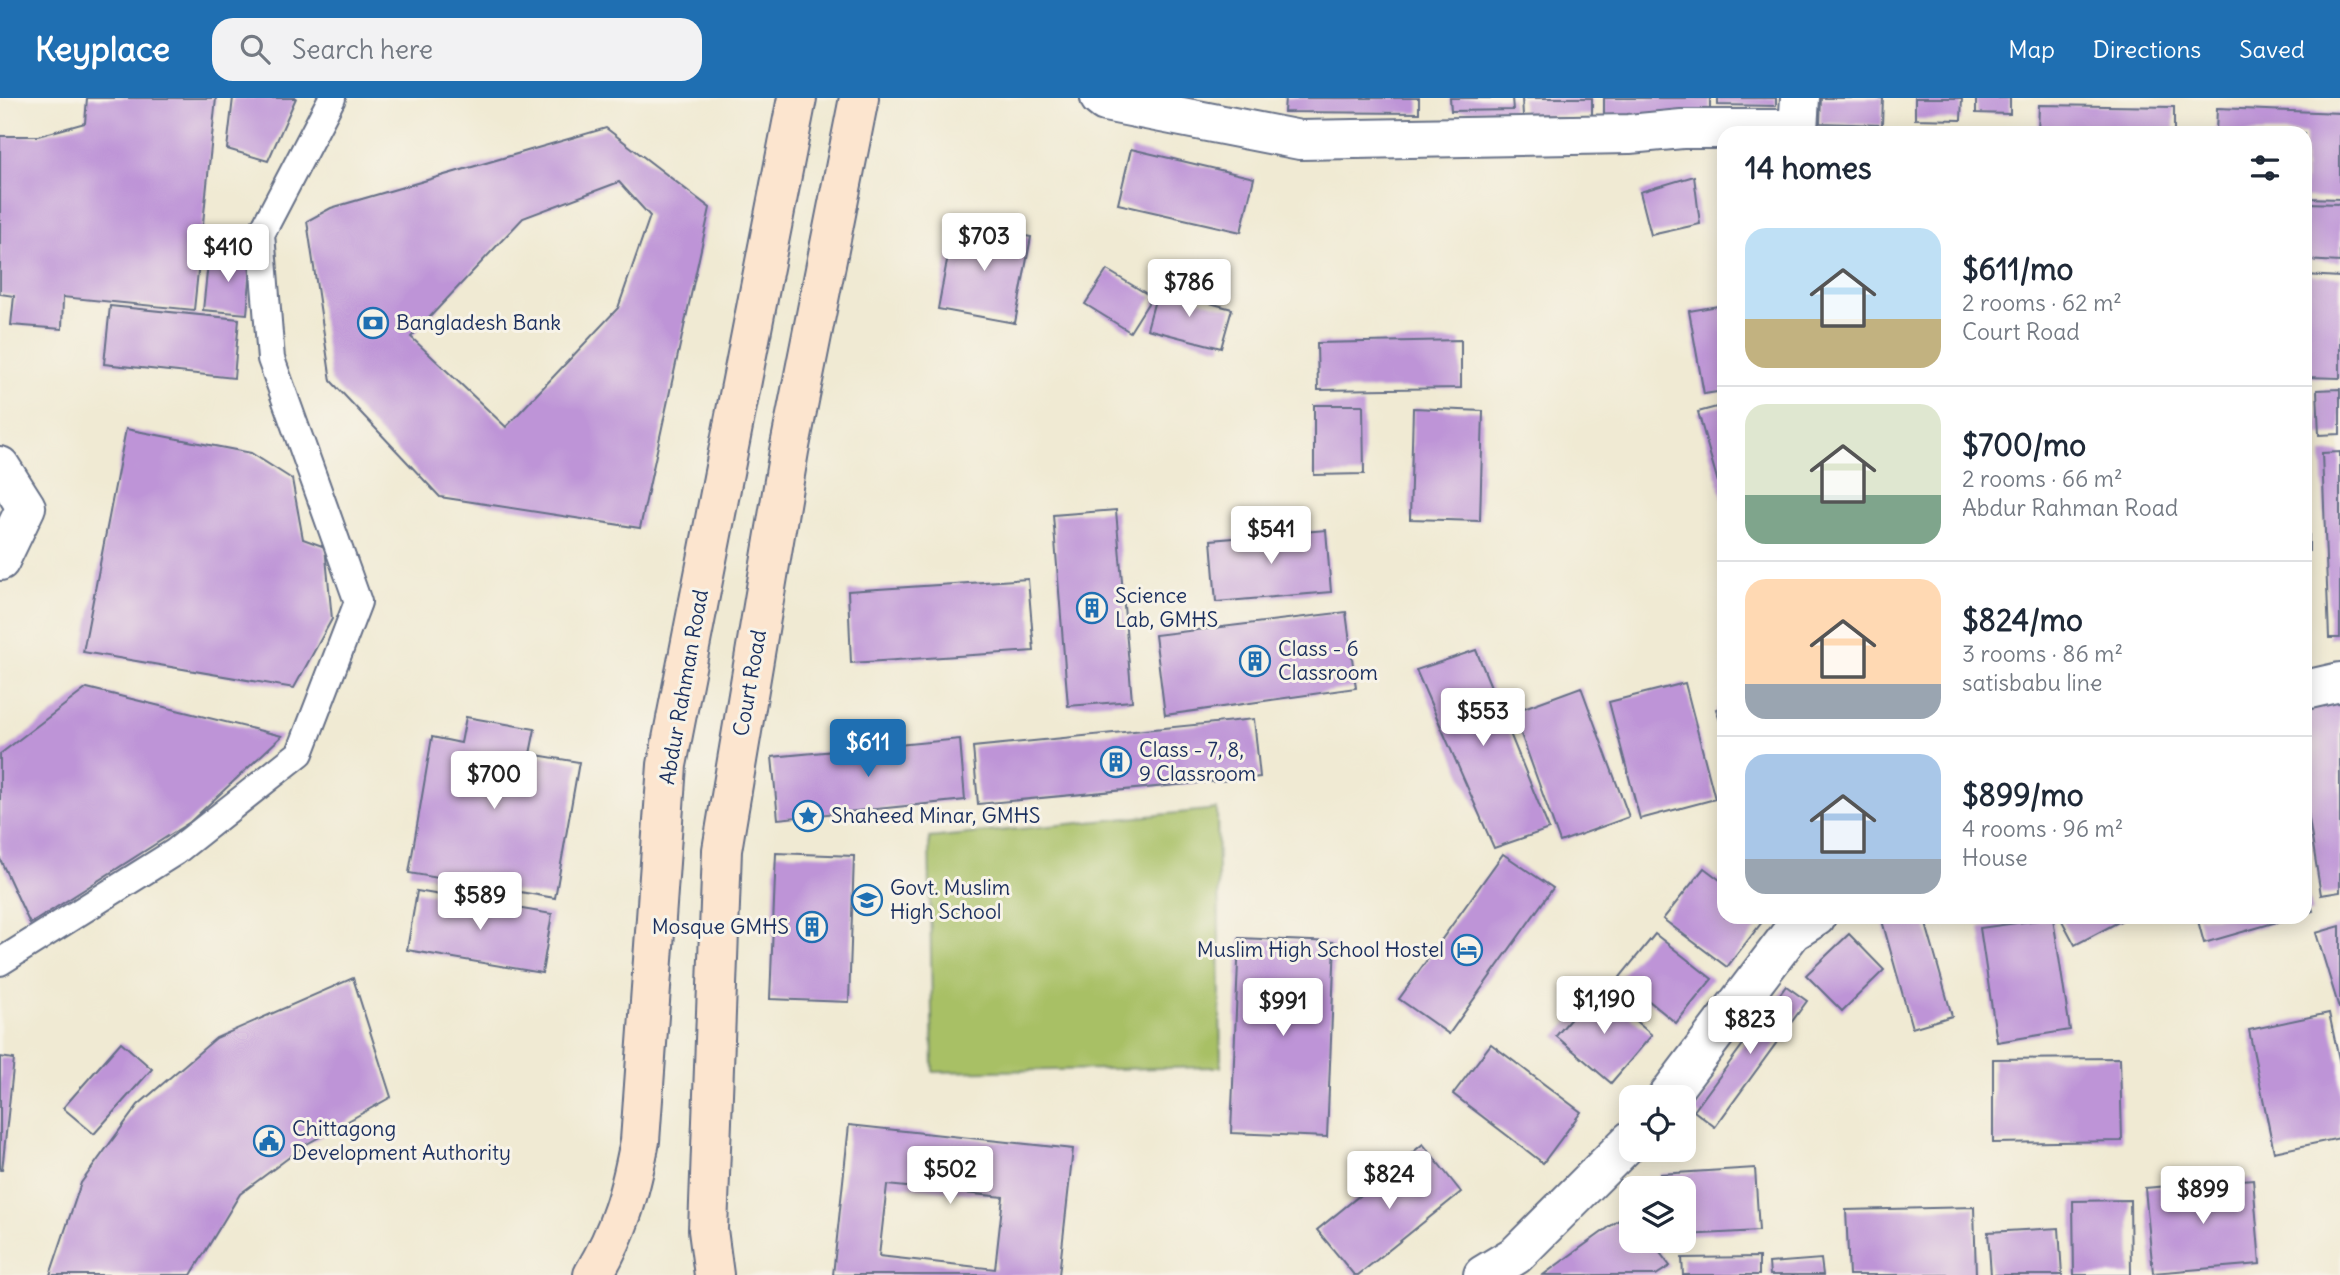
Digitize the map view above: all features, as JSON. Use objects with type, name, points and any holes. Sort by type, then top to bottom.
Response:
[{"type":"main road","name":"Abdur Rahman Road","points":[[593,1275],[610,1247],[630,1191],[640,1141],[667,765],[797,98]]},
{"type":"main road","name":"Court Road","points":[[714,1275],[708,1230],[722,850],[789,451],[859,98]]},
{"type":"street","points":[[1100,98],[1105,102],[1300,140],[1629,134],[1717,127]]},
{"type":"street","points":[[1729,126],[1799,120]]},
{"type":"street","points":[[0,466],[26,507],[0,561]]},
{"type":"street","points":[[2312,689],[2340,682]]},
{"type":"street","points":[[1676,1085],[1792,932],[1805,924]]},
{"type":"street","points":[[1483,1275],[1516,1255],[1619,1152]]},
{"type":"lane","points":[[0,962],[175,852],[300,753],[358,602],[271,359],[261,234],[332,98]]},
{"type":"green space","points":[[1217,809],[1221,1067],[933,1072],[929,838]]},
{"type":"building","points":[[87,98],[216,98],[194,310],[63,297],[62,329],[11,325],[14,296],[0,294],[0,136],[38,136],[85,123]]},
{"type":"building","points":[[233,98],[296,98],[268,161],[227,149]]},
{"type":"building","points":[[1285,98],[1419,98],[1419,113],[1284,112]]},
{"type":"building","points":[[1450,98],[1512,98],[1513,110],[1451,111]]},
{"type":"building","points":[[1522,98],[1592,98],[1592,115],[1523,116]]},
{"type":"building","points":[[1604,98],[1710,98],[1710,114],[1604,116]]},
{"type":"building","points":[[1718,98],[1776,98],[1776,106],[1718,105]]},
{"type":"building","points":[[1821,98],[1883,98],[1882,125],[1820,123]]},
{"type":"building","points":[[1915,98],[1962,98],[1961,120],[1915,119]]},
{"type":"building","points":[[1976,98],[2010,98],[2010,114],[1976,113]]},
{"type":"building","points":[[2039,105],[2174,107],[2174,126],[2038,126]]},
{"type":"building","points":[[2217,108],[2340,113],[2340,199],[2312,198],[2312,126],[2216,126]]},
{"type":"building","name":"Bangladesh Bank","points":[[606,128],[710,208],[640,528],[440,497],[331,381],[307,221],[331,208]],"holes":[[[619,182],[650,216],[618,308],[506,427],[411,337],[523,218]]]},
{"type":"building","points":[[1131,149],[1254,178],[1241,232],[1118,204]]},
{"type":"building","points":[[1694,176],[1700,224],[1651,235],[1640,192]]},
{"type":"building","points":[[2312,203],[2340,204],[2340,262],[2312,260]]},
{"type":"building","points":[[954,223],[1031,237],[1015,323],[938,309]]},
{"type":"building","points":[[209,254],[252,257],[247,314],[203,310]]},
{"type":"building","points":[[1107,270],[1152,297],[1130,332],[1085,304]]},
{"type":"building","points":[[2312,275],[2340,277],[2340,378],[2312,377]]},
{"type":"building","points":[[1158,289],[1232,309],[1221,348],[1147,329]]},
{"type":"building","points":[[110,306],[239,319],[234,378],[104,364]]},
{"type":"building","points":[[1717,306],[1717,392],[1704,394],[1689,311]]},
{"type":"building","points":[[1461,340],[1461,388],[1318,390],[1317,343]]},
{"type":"building","points":[[2340,389],[2340,434],[2319,435],[2317,390]]},
{"type":"building","points":[[1314,405],[1363,405],[1364,474],[1314,475]]},
{"type":"building","points":[[1717,407],[1717,479],[1698,412]]},
{"type":"building","points":[[1413,408],[1483,411],[1480,521],[1410,519]]},
{"type":"building","points":[[126,429],[251,453],[292,479],[303,539],[325,547],[332,619],[294,688],[83,652]]},
{"type":"building","points":[[2340,452],[2340,638],[2329,638],[2322,453]]},
{"type":"building","name":"Science Lab, GMHS","points":[[1116,510],[1132,701],[1068,706],[1053,515]]},
{"type":"building","points":[[1326,530],[1331,592],[1216,602],[1211,540]]},
{"type":"building","points":[[1028,579],[1034,651],[851,663],[848,591]]},
{"type":"building","name":"Class - 6 Classroom","points":[[1346,612],[1356,688],[1165,715],[1155,635]]},
{"type":"building","points":[[1476,650],[1549,829],[1494,848],[1416,670]]},
{"type":"building","points":[[1685,683],[1715,799],[1640,819],[1609,702]]},
{"type":"building","points":[[1581,687],[1629,817],[1560,842],[1513,712]]},
{"type":"building","points":[[87,688],[282,736],[190,822],[30,924],[0,859],[0,754]]},
{"type":"building","points":[[2340,697],[2340,892],[2321,895],[2312,838],[2312,702]]},
{"type":"building","points":[[466,717],[535,729],[530,754],[579,762],[555,898],[409,873],[432,737],[461,743]]},
{"type":"building","name":"Class - 7, 8, 9 Classroom","points":[[1254,719],[1260,777],[978,804],[973,747]]},
{"type":"building","points":[[960,739],[965,800],[778,819],[772,757]]},
{"type":"building","name":"Mosque GMHS","points":[[776,853],[854,856],[849,1002],[770,999]]},
{"type":"building","points":[[1503,854],[1553,888],[1449,1034],[1399,999]]},
{"type":"building","points":[[1704,868],[1717,878],[1717,924],[1761,924],[1727,967],[1663,919]]},
{"type":"building","points":[[417,891],[552,914],[542,973],[407,950]]},
{"type":"building","points":[[1883,924],[1926,924],[1952,1016],[1912,1028]]},
{"type":"building","points":[[2009,924],[2054,924],[2070,1030],[1997,1042],[1980,928]]},
{"type":"building","points":[[2064,924],[2115,924],[2075,945]]},
{"type":"building","points":[[2199,924],[2270,924],[2204,943]]},
{"type":"building","points":[[2340,926],[2340,1008],[2339,1008],[2316,933]]},
{"type":"building","points":[[1655,934],[1712,979],[1676,1023],[1620,977]]},
{"type":"building","points":[[1849,934],[1884,970],[1842,1011],[1806,975]]},
{"type":"building","points":[[1239,938],[1335,942],[1327,1137],[1231,1133]]},
{"type":"building","points":[[353,978],[391,1097],[307,1144],[240,1194],[191,1275],[50,1275],[81,1183],[138,1105],[216,1038]]},
{"type":"building","points":[[1786,986],[1807,1001],[1715,1127],[1696,1113],[1696,1108]]},
{"type":"building","points":[[1597,988],[1652,1035],[1611,1083],[1556,1036]]},
{"type":"building","points":[[2329,1013],[2340,1064],[2340,1138],[2274,1152],[2249,1030]]},
{"type":"building","points":[[121,1042],[152,1069],[94,1134],[63,1108]]},
{"type":"building","points":[[1491,1044],[1581,1112],[1543,1163],[1453,1094]]},
{"type":"building","points":[[0,1057],[14,1059],[2,1170],[0,1170]]},
{"type":"building","points":[[2120,1058],[2122,1141],[1993,1143],[1993,1059]]},
{"type":"building","points":[[849,1125],[1073,1149],[1059,1275],[833,1275]],"holes":[[[887,1185],[1003,1197],[995,1269],[879,1256]]]},
{"type":"building","points":[[1423,1144],[1461,1192],[1358,1275],[1354,1275],[1317,1230]]},
{"type":"building","points":[[1755,1168],[1759,1231],[1696,1234],[1696,1176],[1660,1174]]},
{"type":"building","points":[[2253,1179],[2260,1264],[2153,1273],[2145,1188]]},
{"type":"building","points":[[2130,1200],[2131,1275],[2074,1275],[2073,1201]]},
{"type":"building","points":[[1974,1207],[1976,1275],[1849,1275],[1846,1210]]},
{"type":"building","points":[[1619,1220],[1619,1253],[1660,1253],[1670,1266],[1656,1275],[1543,1275]]},
{"type":"building","points":[[2059,1228],[2062,1275],[1991,1275],[1988,1232]]},
{"type":"building","points":[[1759,1257],[1759,1275],[1683,1275],[1682,1258]]},
{"type":"building","points":[[1821,1259],[1823,1275],[1770,1275],[1769,1263]]},
{"type":"place","name":"Bangladesh Bank","points":[[373,323]]},
{"type":"place","name":"Science Lab, GMHS","points":[[1092,608]]},
{"type":"place","name":"Class - 6 Classroom","points":[[1255,661]]},
{"type":"place","name":"Class - 7, 8, 9 Classroom","points":[[1116,762]]},
{"type":"place","name":"Shaheed Minar, GMHS","points":[[808,816]]},
{"type":"place","name":"Govt. Muslim High School","points":[[867,900]]},
{"type":"place","name":"Mosque GMHS","points":[[812,927]]},
{"type":"place","name":"Muslim High School Hostel","points":[[1467,950]]},
{"type":"place","name":"Chittagong Development Authority","points":[[269,1141]]}]
